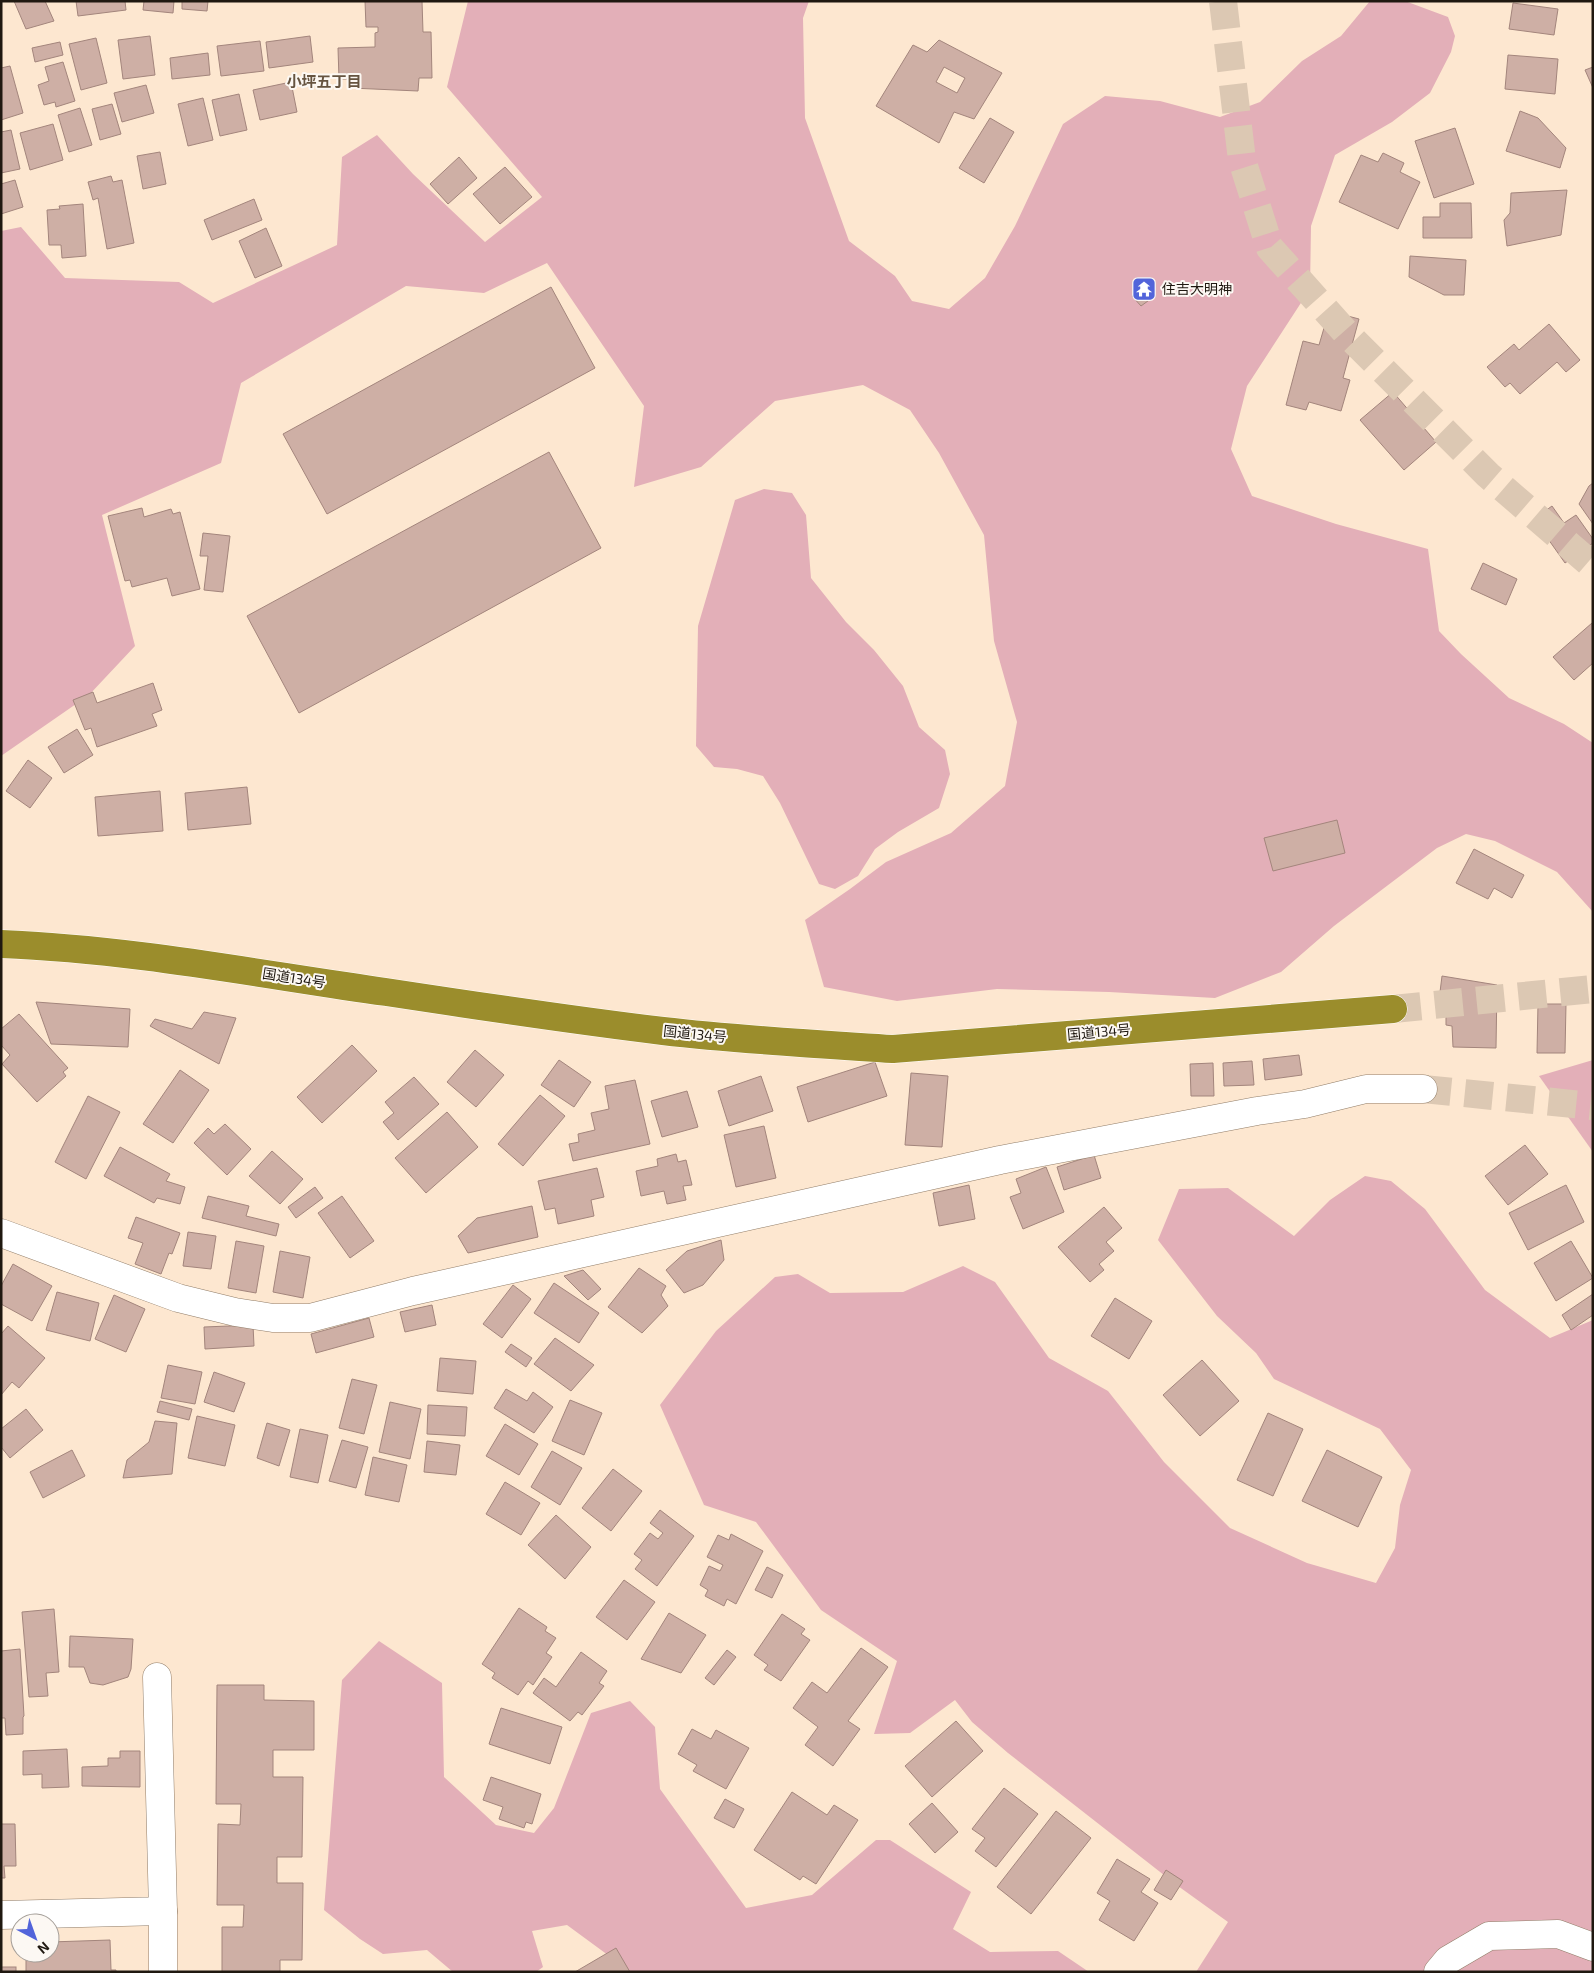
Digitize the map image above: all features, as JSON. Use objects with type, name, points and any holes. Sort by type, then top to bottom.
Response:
[{"type":"highway","name":"国道134号","points":[[1,944],[40,945],[161,958],[662,1031],[893,1049],[1393,1009]]},
{"type":"street","points":[[1,1233],[178,1298],[236,1312],[273,1318],[310,1318],[413,1291],[1000,1160],[1305,1104],[1366,1089],[1423,1089]]},
{"type":"street","points":[[157,1677],[163,1972]]},
{"type":"street","points":[[1,1915],[163,1911]]},
{"type":"street","points":[[1438,1972],[1448,1960],[1489,1936],[1558,1934],[1593,1947]]},
{"type":"shaded area","points":[[468,1],[809,1],[803,18],[805,118],[849,241],[895,276],[912,301],[949,309],[985,278],[1015,226],[1063,124],[1105,96],[1160,101],[1220,117],[1260,102],[1302,61],[1341,36],[1370,1],[1405,1],[1448,17],[1455,36],[1451,52],[1430,93],[1392,122],[1335,155],[1311,226],[1310,289],[1247,386],[1231,449],[1252,496],[1336,524],[1428,549],[1439,631],[1509,698],[1564,724],[1593,743],[1593,912],[1557,872],[1495,841],[1466,834],[1437,848],[1334,926],[1281,972],[1215,998],[1109,992],[997,989],[897,1001],[824,987],[805,920],[886,862],[951,833],[1005,786],[1017,722],[994,641],[984,535],[939,453],[910,410],[863,385],[775,401],[701,467],[634,487],[644,406],[547,263],[484,293],[406,286],[241,383],[221,463],[102,515],[135,646],[89,695],[1,756],[1,231],[21,227],[65,278],[179,282],[213,303],[337,245],[342,157],[377,135],[413,174],[485,242],[542,197],[447,87]]},
{"type":"shaded area","points":[[764,489],[792,493],[806,515],[811,578],[846,622],[874,650],[903,686],[919,727],[945,750],[950,774],[939,808],[898,832],[875,849],[858,876],[835,889],[819,884],[780,803],[763,776],[737,769],[714,767],[696,746],[698,626],[735,500]]},
{"type":"shaded area","points":[[1593,1060],[1593,1152],[1539,1076]]},
{"type":"shaded area","points":[[1365,1176],[1391,1181],[1425,1209],[1485,1290],[1550,1338],[1593,1320],[1593,1972],[1196,1972],[1228,1922],[1178,1886],[1008,1753],[972,1722],[955,1700],[910,1733],[874,1734],[897,1661],[821,1610],[756,1522],[704,1505],[660,1405],[716,1331],[775,1277],[798,1274],[830,1293],[903,1292],[963,1266],[995,1282],[1049,1358],[1108,1391],[1164,1462],[1230,1528],[1307,1563],[1376,1583],[1395,1548],[1400,1505],[1411,1470],[1380,1429],[1274,1379],[1256,1353],[1217,1316],[1158,1240],[1179,1189],[1228,1188],[1294,1236],[1330,1200]]},
{"type":"shaded area","points":[[379,1641],[442,1683],[444,1777],[496,1825],[534,1833],[554,1808],[591,1713],[630,1701],[655,1727],[660,1789],[746,1908],[812,1895],[876,1840],[890,1840],[971,1892],[953,1929],[990,1952],[1058,1951],[1089,1972],[631,1972],[567,1925],[532,1931],[543,1967],[536,1972],[453,1972],[427,1950],[383,1954],[360,1939],[324,1910],[342,1680]]},
{"type":"building","points":[[14,1],[45,1],[54,21],[26,29]]},
{"type":"building","points":[[76,1],[125,1],[126,10],[78,16]]},
{"type":"building","points":[[144,1],[174,1],[173,13],[143,10]]},
{"type":"building","points":[[182,1],[208,1],[207,11],[182,9]]},
{"type":"building","points":[[365,1],[422,1],[423,32],[431,32],[432,78],[419,78],[418,91],[351,88],[351,79],[339,79],[338,48],[375,47],[375,33],[378,32],[378,27],[366,27]]},
{"type":"building","points":[[1513,3],[1558,9],[1554,35],[1509,29]]},
{"type":"building","points":[[150,36],[155,75],[123,79],[118,40]]},
{"type":"building","points":[[310,36],[313,62],[269,68],[266,42]]},
{"type":"building","points":[[96,38],[107,83],[81,90],[69,44]]},
{"type":"building","points":[[939,40],[1002,73],[974,119],[954,112],[939,143],[876,106],[913,45],[927,52]],"holes":[[[944,67],[965,78],[957,93],[936,82]]]},
{"type":"building","points":[[260,41],[264,71],[221,76],[217,46]]},
{"type":"building","points":[[60,42],[63,55],[35,62],[32,48]]},
{"type":"building","points":[[208,53],[210,75],[172,79],[170,58]]},
{"type":"building","points":[[1508,55],[1558,59],[1555,94],[1505,89]]},
{"type":"building","points":[[63,62],[75,101],[56,107],[55,102],[44,105],[38,85],[49,81],[45,67]]},
{"type":"building","points":[[10,66],[23,113],[1,120],[1,68]]},
{"type":"building","points":[[1593,67],[1593,88],[1585,70]]},
{"type":"building","points":[[291,82],[297,112],[260,120],[253,90]]},
{"type":"building","points":[[146,85],[154,113],[122,122],[114,93]]},
{"type":"building","points":[[239,94],[247,130],[220,136],[212,100]]},
{"type":"building","points":[[203,98],[213,140],[188,146],[178,104]]},
{"type":"building","points":[[112,104],[121,134],[100,140],[92,109]]},
{"type":"building","points":[[80,108],[92,145],[69,152],[58,115]]},
{"type":"building","points":[[1520,111],[1538,118],[1566,148],[1560,168],[1506,151]]},
{"type":"building","points":[[990,118],[1014,132],[984,183],[959,168]]},
{"type":"building","points":[[53,124],[63,160],[30,170],[20,133]]},
{"type":"building","points":[[1455,128],[1474,184],[1434,198],[1415,141]]},
{"type":"building","points":[[11,130],[20,169],[1,173],[1,132]]},
{"type":"building","points":[[160,152],[166,184],[143,189],[137,156]]},
{"type":"building","points":[[1383,153],[1404,163],[1400,172],[1420,182],[1398,229],[1339,202],[1361,155],[1378,162]]},
{"type":"building","points":[[459,157],[477,178],[448,204],[430,184]]},
{"type":"building","points":[[505,167],[532,197],[500,224],[473,194]]},
{"type":"building","points":[[111,176],[113,182],[122,180],[134,243],[107,249],[98,198],[93,200],[88,182]]},
{"type":"building","points":[[15,180],[23,207],[1,214],[1,184]]},
{"type":"building","points":[[1567,190],[1561,235],[1507,246],[1504,220],[1510,213],[1511,193]]},
{"type":"building","points":[[254,199],[262,220],[212,240],[204,220]]},
{"type":"building","points":[[1440,203],[1471,203],[1472,238],[1423,238],[1423,217],[1440,217]]},
{"type":"building","points":[[83,204],[86,256],[62,258],[61,245],[49,245],[47,210],[60,209],[59,206]]},
{"type":"building","points":[[266,228],[282,266],[255,278],[239,241]]},
{"type":"building","points":[[1410,256],[1466,260],[1464,295],[1444,295],[1409,277]]},
{"type":"building","points":[[551,287],[595,368],[327,514],[283,434]]},
{"type":"building","points":[[1143,287],[1152,298],[1141,306],[1132,296]]},
{"type":"building","points":[[1329,311],[1359,319],[1343,378],[1350,380],[1341,411],[1309,402],[1306,410],[1286,405],[1303,341],[1319,345]]},
{"type":"building","points":[[1549,324],[1580,360],[1566,372],[1557,362],[1520,394],[1510,383],[1505,387],[1487,367],[1514,344],[1519,350]]},
{"type":"building","points":[[1393,392],[1436,442],[1404,470],[1360,420]]},
{"type":"building","points":[[549,452],[601,548],[299,713],[247,616]]},
{"type":"building","points":[[1593,483],[1593,524],[1579,504],[1589,486]]},
{"type":"building","points":[[1552,506],[1564,523],[1576,515],[1593,539],[1593,543],[1565,563],[1534,519]]},
{"type":"building","points":[[142,508],[144,517],[171,509],[173,514],[180,512],[200,589],[172,596],[167,578],[132,587],[130,580],[125,581],[108,516]]},
{"type":"building","points":[[203,533],[230,536],[223,592],[204,590],[208,556],[200,556]]},
{"type":"building","points":[[1483,563],[1517,579],[1506,605],[1471,589]]},
{"type":"building","points":[[1592,623],[1593,663],[1574,680],[1553,657]]},
{"type":"building","points":[[153,683],[162,710],[152,714],[157,726],[97,747],[91,728],[85,730],[73,700],[93,692],[97,703]]},
{"type":"building","points":[[77,729],[93,755],[64,773],[48,747]]},
{"type":"building","points":[[28,760],[52,778],[30,808],[6,791]]},
{"type":"building","points":[[247,787],[251,824],[188,830],[185,793]]},
{"type":"building","points":[[160,791],[163,831],[98,836],[95,797]]},
{"type":"building","points":[[1337,820],[1345,853],[1273,871],[1264,838]]},
{"type":"building","points":[[1474,849],[1524,875],[1512,898],[1494,888],[1488,899],[1456,883]]},
{"type":"building","points":[[1442,976],[1497,985],[1496,1048],[1453,1047],[1452,1026],[1446,1025],[1446,1016],[1438,1008]]},
{"type":"building","points":[[36,1002],[130,1009],[128,1047],[51,1044]]},
{"type":"building","points":[[1538,1004],[1566,1004],[1565,1053],[1537,1053]]},
{"type":"building","points":[[204,1012],[236,1018],[219,1064],[150,1026],[155,1019],[192,1029]]},
{"type":"building","points":[[19,1014],[68,1068],[63,1072],[66,1076],[37,1102],[2,1064],[10,1055],[1,1045],[1,1029]]},
{"type":"building","points":[[352,1045],[377,1071],[322,1123],[297,1097]]},
{"type":"building","points":[[475,1050],[504,1075],[476,1107],[447,1082]]},
{"type":"building","points":[[1299,1055],[1302,1075],[1265,1080],[1263,1059]]},
{"type":"building","points":[[559,1060],[591,1082],[574,1107],[541,1085]]},
{"type":"building","points":[[1252,1061],[1254,1085],[1224,1086],[1223,1063]]},
{"type":"building","points":[[875,1062],[887,1096],[808,1122],[797,1087]]},
{"type":"building","points":[[1213,1063],[1214,1096],[1191,1096],[1190,1064]]},
{"type":"building","points":[[180,1070],[209,1090],[173,1143],[143,1124]]},
{"type":"building","points":[[911,1073],[948,1076],[942,1147],[905,1145]]},
{"type":"building","points":[[761,1076],[773,1111],[729,1126],[718,1091]]},
{"type":"building","points":[[414,1077],[439,1104],[398,1140],[383,1122],[394,1113],[385,1102]]},
{"type":"building","points":[[635,1080],[650,1144],[573,1161],[569,1144],[579,1142],[578,1134],[595,1130],[591,1113],[609,1109],[605,1086]]},
{"type":"building","points":[[687,1091],[698,1127],[662,1137],[651,1101]]},
{"type":"building","points":[[540,1095],[565,1116],[523,1166],[498,1144]]},
{"type":"building","points":[[88,1096],[120,1112],[86,1179],[55,1162]]},
{"type":"building","points":[[447,1112],[478,1147],[426,1193],[395,1158]]},
{"type":"building","points":[[225,1124],[251,1149],[227,1175],[194,1143],[208,1128],[214,1134]]},
{"type":"building","points":[[764,1126],[776,1178],[736,1187],[724,1135]]},
{"type":"building","points":[[1525,1145],[1548,1174],[1508,1205],[1485,1176]]},
{"type":"building","points":[[120,1147],[170,1174],[166,1181],[185,1187],[180,1204],[157,1198],[154,1203],[104,1176]]},
{"type":"building","points":[[272,1151],[303,1179],[280,1204],[249,1176]]},
{"type":"building","points":[[676,1154],[678,1162],[686,1160],[692,1185],[683,1186],[686,1200],[667,1204],[664,1191],[641,1196],[636,1171],[658,1166],[657,1159]]},
{"type":"building","points":[[1094,1155],[1101,1178],[1064,1190],[1057,1167]]},
{"type":"building","points":[[1046,1167],[1064,1212],[1023,1229],[1010,1197],[1021,1193],[1016,1179]]},
{"type":"building","points":[[597,1168],[604,1197],[591,1200],[594,1216],[558,1224],[555,1208],[545,1210],[538,1181]]},
{"type":"building","points":[[969,1185],[975,1219],[939,1226],[933,1193]]},
{"type":"building","points":[[1566,1185],[1584,1222],[1528,1250],[1509,1213]]},
{"type":"building","points":[[315,1187],[323,1198],[296,1218],[288,1207]]},
{"type":"building","points":[[208,1196],[249,1206],[246,1216],[279,1224],[276,1236],[202,1218]]},
{"type":"building","points":[[342,1196],[374,1241],[350,1258],[318,1213]]},
{"type":"building","points":[[532,1206],[538,1237],[468,1253],[458,1236],[477,1218]]},
{"type":"building","points":[[1104,1207],[1122,1228],[1106,1242],[1114,1251],[1099,1264],[1104,1270],[1090,1282],[1058,1247]]},
{"type":"building","points":[[136,1217],[180,1233],[172,1254],[169,1253],[161,1274],[135,1264],[143,1243],[128,1238]]},
{"type":"building","points":[[188,1232],[216,1236],[211,1269],[183,1266]]},
{"type":"building","points":[[721,1240],[724,1260],[703,1285],[684,1293],[666,1270],[687,1251]]},
{"type":"building","points":[[236,1241],[264,1246],[256,1293],[228,1288]]},
{"type":"building","points":[[1571,1241],[1593,1278],[1556,1301],[1534,1263]]},
{"type":"building","points":[[280,1251],[310,1257],[303,1298],[273,1292]]},
{"type":"building","points":[[13,1264],[52,1286],[32,1321],[1,1304],[1,1286]]},
{"type":"building","points":[[639,1268],[666,1286],[661,1295],[668,1306],[642,1333],[608,1307]]},
{"type":"building","points":[[583,1270],[601,1289],[588,1300],[564,1276]]},
{"type":"building","points":[[554,1283],[599,1313],[579,1343],[534,1313]]},
{"type":"building","points":[[513,1285],[531,1299],[502,1338],[483,1324]]},
{"type":"building","points":[[57,1292],[99,1303],[90,1341],[46,1330]]},
{"type":"building","points":[[1593,1294],[1593,1315],[1571,1330],[1562,1315]]},
{"type":"building","points":[[114,1295],[145,1309],[126,1352],[95,1339]]},
{"type":"building","points":[[1115,1298],[1152,1321],[1129,1359],[1091,1336]]},
{"type":"building","points":[[432,1305],[436,1325],[405,1332],[400,1312]]},
{"type":"building","points":[[369,1318],[374,1337],[316,1353],[311,1334]]},
{"type":"building","points":[[253,1325],[254,1346],[205,1349],[204,1327]]},
{"type":"building","points":[[8,1326],[45,1358],[19,1388],[12,1382],[1,1395],[1,1334]]},
{"type":"building","points":[[555,1338],[594,1365],[571,1391],[534,1364]]},
{"type":"building","points":[[511,1344],[532,1358],[526,1367],[505,1352]]},
{"type":"building","points":[[440,1358],[476,1361],[473,1394],[437,1391]]},
{"type":"building","points":[[1202,1360],[1239,1401],[1200,1436],[1163,1395]]},
{"type":"building","points":[[168,1365],[202,1372],[195,1404],[161,1398]]},
{"type":"building","points":[[214,1372],[245,1383],[234,1412],[204,1402]]},
{"type":"building","points":[[352,1379],[377,1385],[364,1434],[339,1428]]},
{"type":"building","points":[[506,1389],[527,1401],[533,1392],[553,1407],[534,1433],[494,1408]]},
{"type":"building","points":[[570,1400],[602,1413],[584,1455],[552,1441]]},
{"type":"building","points":[[160,1401],[192,1409],[189,1420],[157,1412]]},
{"type":"building","points":[[390,1402],[421,1409],[410,1459],[379,1452]]},
{"type":"building","points":[[428,1405],[467,1407],[465,1436],[427,1434]]},
{"type":"building","points":[[26,1409],[43,1430],[10,1458],[1,1447],[1,1429]]},
{"type":"building","points":[[1268,1413],[1303,1429],[1273,1496],[1237,1480]]},
{"type":"building","points":[[197,1416],[235,1425],[225,1466],[188,1458]]},
{"type":"building","points":[[155,1421],[177,1423],[172,1474],[123,1478],[127,1460],[149,1442]]},
{"type":"building","points":[[267,1423],[290,1430],[279,1466],[257,1458]]},
{"type":"building","points":[[505,1424],[538,1444],[519,1475],[486,1456]]},
{"type":"building","points":[[300,1429],[328,1435],[318,1483],[290,1477]]},
{"type":"building","points":[[342,1440],[368,1447],[356,1488],[329,1481]]},
{"type":"building","points":[[427,1441],[460,1445],[456,1475],[424,1472]]},
{"type":"building","points":[[72,1450],[85,1476],[43,1498],[30,1472]]},
{"type":"building","points":[[1327,1450],[1382,1477],[1358,1527],[1302,1501]]},
{"type":"building","points":[[552,1451],[582,1468],[560,1505],[531,1487]]},
{"type":"building","points":[[373,1457],[407,1465],[399,1502],[365,1495]]},
{"type":"building","points":[[613,1469],[642,1491],[611,1531],[582,1508]]},
{"type":"building","points":[[505,1482],[540,1503],[521,1535],[486,1514]]},
{"type":"building","points":[[660,1510],[694,1536],[657,1586],[635,1569],[642,1560],[634,1554],[650,1533],[658,1539],[663,1533],[650,1523]]},
{"type":"building","points":[[556,1515],[591,1547],[565,1579],[528,1545]]},
{"type":"building","points":[[731,1534],[763,1551],[736,1604],[727,1599],[724,1606],[705,1596],[708,1590],[700,1585],[709,1566],[720,1571],[723,1565],[707,1557],[718,1535],[729,1540]]},
{"type":"building","points":[[767,1567],[783,1575],[772,1598],[755,1590]]},
{"type":"building","points":[[624,1580],[655,1602],[627,1640],[596,1617]]},
{"type":"building","points":[[519,1608],[547,1627],[545,1631],[556,1638],[546,1653],[552,1657],[533,1685],[528,1681],[518,1695],[492,1678],[495,1673],[482,1664]]},
{"type":"building","points":[[54,1609],[59,1672],[46,1673],[48,1696],[29,1697],[22,1612]]},
{"type":"building","points":[[669,1613],[706,1635],[681,1673],[641,1659]]},
{"type":"building","points":[[782,1614],[805,1629],[801,1634],[810,1640],[781,1681],[764,1670],[768,1665],[754,1655]]},
{"type":"building","points":[[70,1636],[133,1639],[131,1669],[128,1677],[103,1685],[90,1683],[84,1667],[69,1667]]},
{"type":"building","points":[[861,1648],[888,1667],[848,1721],[860,1729],[833,1766],[805,1745],[818,1727],[793,1708],[812,1682],[827,1693]]},
{"type":"building","points":[[20,1649],[24,1716],[23,1734],[6,1735],[5,1718],[1,1718],[1,1651]]},
{"type":"building","points":[[727,1650],[736,1657],[714,1685],[705,1678]]},
{"type":"building","points":[[581,1652],[607,1671],[599,1683],[604,1686],[582,1715],[578,1712],[570,1721],[533,1693],[544,1678],[556,1687]]},
{"type":"building","points":[[217,1685],[264,1685],[264,1700],[314,1701],[314,1750],[273,1750],[273,1777],[303,1777],[302,1857],[277,1857],[277,1883],[303,1883],[302,1960],[280,1960],[280,1972],[222,1972],[222,1927],[243,1927],[244,1905],[217,1905],[218,1824],[240,1825],[241,1804],[216,1804]]},
{"type":"building","points":[[501,1708],[562,1727],[550,1764],[489,1744]]},
{"type":"building","points":[[956,1721],[983,1751],[932,1797],[905,1766]]},
{"type":"building","points":[[692,1729],[711,1739],[716,1730],[749,1748],[726,1789],[693,1771],[697,1765],[678,1754]]},
{"type":"building","points":[[67,1749],[69,1787],[42,1788],[42,1774],[23,1775],[23,1751]]},
{"type":"building","points":[[120,1751],[140,1751],[140,1787],[82,1786],[82,1767],[108,1766],[108,1758],[120,1758]]},
{"type":"building","points":[[491,1777],[541,1794],[532,1824],[526,1822],[524,1828],[499,1819],[503,1807],[483,1800]]},
{"type":"building","points":[[1004,1788],[1038,1814],[996,1867],[975,1851],[985,1838],[972,1829]]},
{"type":"building","points":[[792,1792],[827,1815],[834,1805],[858,1820],[816,1884],[803,1876],[800,1880],[754,1850]]},
{"type":"building","points":[[725,1799],[744,1809],[734,1828],[714,1818]]},
{"type":"building","points":[[932,1803],[958,1832],[935,1853],[909,1824]]},
{"type":"building","points":[[1056,1811],[1091,1838],[1031,1914],[997,1887]]},
{"type":"building","points":[[1,1824],[15,1824],[16,1866],[4,1866],[5,1878],[1,1878]]},
{"type":"building","points":[[1117,1859],[1150,1879],[1141,1892],[1158,1903],[1134,1941],[1099,1920],[1110,1901],[1097,1893]]},
{"type":"building","points":[[1166,1870],[1183,1881],[1171,1900],[1154,1890]]},
{"type":"building","points":[[110,1940],[111,1970],[116,1970],[116,1972],[26,1972],[26,1963],[60,1963],[60,1942]]},
{"type":"building","points":[[616,1948],[630,1972],[575,1972]]},
{"type":"building","points":[[1,1967],[16,1967],[16,1972],[1,1972]]},
{"type":"tunnel","points":[[1223,1],[1242,160],[1270,248],[1349,336],[1488,475],[1593,566]]},
{"type":"tunnel","points":[[1393,1009],[1593,989]]},
{"type":"tunnel","points":[[1423,1089],[1593,1106]]},
{"type":"place","name":"住吉大明神","points":[[1144,289]]},
{"type":"district","name":"小坪五丁目","points":[[324,82]]}]
